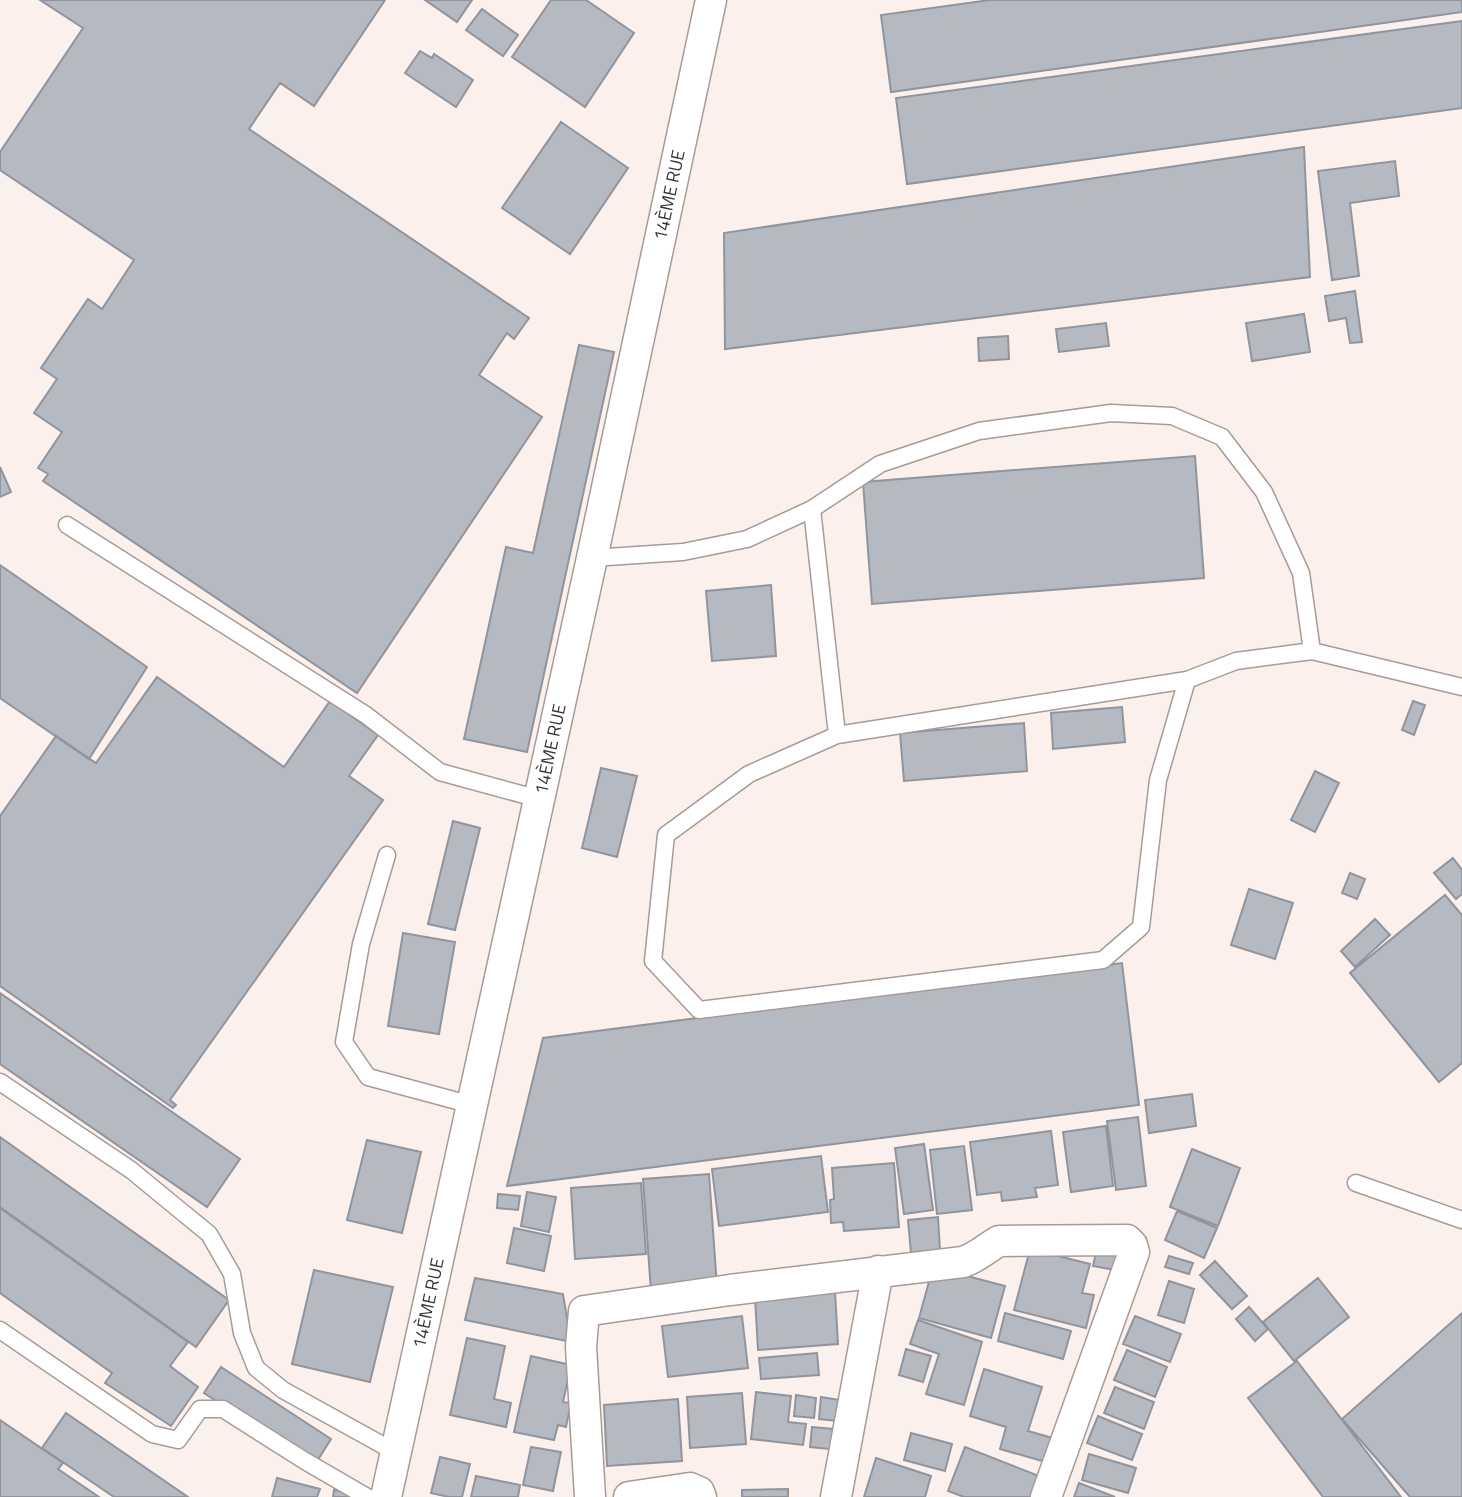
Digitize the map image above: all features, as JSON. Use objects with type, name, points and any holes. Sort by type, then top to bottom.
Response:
[{"type":"street","name":"14ÈME RUE","points":[[386,1497],[592,558],[707,2]]},
{"type":"street","points":[[590,1497],[581,1347],[584,1311],[962,1262],[978,1256],[984,1249],[999,1241],[1126,1240],[1132,1245],[1134,1252],[1046,1497]]},
{"type":"street","points":[[836,1497],[878,1271]]},
{"type":"street","points":[[629,1497],[690,1488],[699,1492],[701,1497]]},
{"type":"lane","points":[[592,558],[682,552],[747,539],[812,509],[880,464],[979,431],[1111,413],[1172,416],[1222,437],[1264,492],[1301,573],[1312,651]]},
{"type":"lane","points":[[812,509],[837,735]]},
{"type":"lane","points":[[67,525],[366,715],[440,772],[539,799]]},
{"type":"lane","points":[[1187,680],[1158,780],[1142,927],[1103,960],[699,1010],[653,961],[666,835],[750,774],[837,735],[1187,680],[1236,661],[1312,651],[1462,687]]},
{"type":"lane","points":[[387,855],[361,944],[344,1042],[368,1077],[472,1105]]},
{"type":"lane","points":[[0,1082],[131,1170],[209,1234],[233,1274],[242,1333],[256,1368],[283,1390],[395,1452]]},
{"type":"lane","points":[[1356,1183],[1462,1220]]},
{"type":"lane","points":[[0,1330],[152,1434],[178,1440],[200,1409],[223,1409],[367,1497]]},
{"type":"building","points":[[40,0],[385,0],[314,106],[280,83],[249,129],[529,318],[514,339],[507,333],[479,375],[542,417],[357,693],[43,481],[48,474],[38,468],[62,432],[34,413],[57,379],[41,368],[88,299],[102,309],[134,260],[0,170],[0,152],[83,28]]},
{"type":"building","points":[[425,0],[472,0],[457,22]]},
{"type":"building","points":[[551,0],[586,0],[634,33],[585,107],[512,57]]},
{"type":"building","points":[[990,0],[1462,0],[1462,12],[891,92],[881,15]]},
{"type":"building","points":[[482,9],[518,35],[503,56],[466,30]]},
{"type":"building","points":[[1462,21],[1462,108],[907,184],[896,98]]},
{"type":"building","points":[[420,51],[432,58],[434,54],[473,80],[456,107],[405,73]]},
{"type":"building","points":[[561,122],[628,168],[570,254],[502,208]]},
{"type":"building","points":[[1304,147],[1310,277],[725,349],[724,233]]},
{"type":"building","points":[[1395,161],[1399,196],[1350,203],[1359,276],[1332,280],[1318,171]]},
{"type":"building","points":[[1355,291],[1362,342],[1350,343],[1346,318],[1329,321],[1325,296]]},
{"type":"building","points":[[1304,314],[1310,352],[1252,361],[1246,323]]},
{"type":"building","points":[[1106,323],[1109,346],[1059,352],[1056,329]]},
{"type":"building","points":[[1008,336],[1009,359],[979,361],[978,338]]},
{"type":"building","points":[[579,345],[614,352],[527,752],[464,739],[506,547],[533,553]]},
{"type":"building","points":[[1195,456],[1204,578],[872,604],[863,482]]},
{"type":"building","points":[[0,467],[11,492],[0,497]]},
{"type":"building","points":[[0,565],[147,667],[89,759],[0,698]]},
{"type":"building","points":[[771,585],[776,656],[712,661],[706,591]]},
{"type":"building","points":[[157,677],[284,767],[330,701],[378,735],[349,776],[383,800],[170,1100],[176,1105],[173,1108],[0,986],[0,816],[56,736],[96,763]]},
{"type":"building","points":[[1413,701],[1425,705],[1414,735],[1402,730]]},
{"type":"building","points":[[1122,707],[1125,742],[1053,749],[1051,713]]},
{"type":"building","points":[[1024,723],[1027,771],[904,781],[900,733]]},
{"type":"building","points":[[601,768],[637,776],[617,857],[582,848]]},
{"type":"building","points":[[1315,771],[1339,783],[1315,832],[1291,820]]},
{"type":"building","points":[[453,821],[480,828],[455,930],[428,924]]},
{"type":"building","points":[[1453,858],[1462,870],[1462,894],[1456,899],[1434,873]]},
{"type":"building","points":[[1350,873],[1365,879],[1357,899],[1342,893]]},
{"type":"building","points":[[1249,889],[1293,903],[1275,959],[1231,945]]},
{"type":"building","points":[[1445,895],[1462,915],[1462,1063],[1439,1082],[1350,973]]},
{"type":"building","points":[[1375,919],[1390,935],[1355,967],[1341,951]]},
{"type":"building","points":[[403,933],[455,942],[439,1034],[388,1026]]},
{"type":"building","points":[[1122,963],[1139,1105],[507,1186],[543,1038]]},
{"type":"building","points":[[0,993],[240,1159],[207,1207],[0,1064]]},
{"type":"building","points":[[1192,1094],[1196,1126],[1149,1133],[1145,1100]]},
{"type":"building","points":[[1138,1117],[1146,1186],[1116,1190],[1107,1121]]},
{"type":"building","points":[[1106,1126],[1113,1186],[1071,1192],[1063,1132]]},
{"type":"building","points":[[1051,1131],[1058,1185],[1035,1188],[1037,1197],[1002,1201],[1001,1192],[977,1195],[970,1142]]},
{"type":"building","points":[[0,1137],[229,1300],[196,1347],[0,1207]]},
{"type":"building","points":[[367,1140],[421,1152],[402,1233],[347,1220]]},
{"type":"building","points":[[924,1144],[933,1210],[904,1214],[895,1148]]},
{"type":"building","points":[[964,1146],[972,1210],[937,1214],[930,1150]]},
{"type":"building","points":[[1192,1149],[1240,1168],[1218,1226],[1170,1207]]},
{"type":"building","points":[[821,1156],[828,1212],[719,1226],[712,1169]]},
{"type":"building","points":[[894,1163],[899,1227],[844,1231],[843,1222],[831,1223],[830,1200],[834,1199],[832,1168]]},
{"type":"building","points":[[709,1174],[717,1287],[651,1292],[643,1179]]},
{"type":"building","points":[[641,1183],[646,1254],[575,1259],[571,1188]]},
{"type":"building","points":[[527,1192],[556,1197],[549,1232],[521,1226]]},
{"type":"building","points":[[498,1194],[520,1196],[518,1210],[497,1208]]},
{"type":"building","points":[[0,1208],[188,1342],[170,1366],[198,1387],[171,1426],[105,1383],[112,1373],[0,1293]]},
{"type":"building","points":[[1177,1211],[1217,1228],[1204,1258],[1165,1240]]},
{"type":"building","points":[[938,1217],[940,1250],[911,1253],[908,1220]]},
{"type":"building","points":[[514,1228],[551,1236],[544,1271],[507,1263]]},
{"type":"building","points":[[1098,1244],[1120,1249],[1115,1270],[1093,1266]]},
{"type":"building","points":[[1030,1249],[1090,1264],[1082,1293],[1094,1295],[1086,1328],[1014,1310]]},
{"type":"building","points":[[1169,1256],[1193,1263],[1189,1274],[1165,1267]]},
{"type":"building","points":[[1215,1261],[1247,1296],[1232,1309],[1200,1275]]},
{"type":"building","points":[[933,1267],[1005,1286],[991,1338],[919,1318]]},
{"type":"building","points":[[314,1270],[393,1287],[370,1382],[292,1364]]},
{"type":"building","points":[[475,1278],[563,1294],[571,1342],[465,1320]]},
{"type":"building","points":[[1318,1278],[1349,1317],[1294,1361],[1263,1322]]},
{"type":"building","points":[[1169,1281],[1194,1289],[1184,1323],[1158,1315]]},
{"type":"building","points":[[835,1292],[838,1344],[758,1350],[755,1298]]},
{"type":"building","points":[[1249,1307],[1268,1329],[1255,1341],[1236,1319]]},
{"type":"building","points":[[1005,1313],[1071,1331],[1063,1359],[998,1341]]},
{"type":"building","points":[[1462,1313],[1462,1497],[1410,1497],[1342,1419]]},
{"type":"building","points":[[742,1316],[748,1368],[668,1377],[662,1326]]},
{"type":"building","points":[[1135,1316],[1181,1334],[1170,1362],[1123,1344]]},
{"type":"building","points":[[918,1320],[982,1342],[964,1405],[926,1394],[939,1354],[910,1344]]},
{"type":"building","points":[[467,1338],[505,1346],[494,1399],[511,1403],[506,1427],[450,1415]]},
{"type":"building","points":[[906,1349],[931,1356],[923,1382],[899,1375]]},
{"type":"building","points":[[1127,1350],[1167,1367],[1155,1397],[1114,1380]]},
{"type":"building","points":[[817,1353],[819,1375],[761,1379],[759,1358]]},
{"type":"building","points":[[531,1356],[571,1365],[563,1402],[571,1403],[566,1427],[558,1425],[554,1440],[514,1432]]},
{"type":"building","points":[[1297,1361],[1401,1497],[1323,1497],[1248,1398]]},
{"type":"building","points":[[221,1367],[331,1439],[314,1466],[204,1393]]},
{"type":"building","points":[[984,1369],[1042,1387],[1028,1431],[1056,1439],[1049,1463],[1000,1449],[1006,1427],[970,1416]]},
{"type":"building","points":[[1115,1387],[1154,1402],[1144,1429],[1104,1413]]},
{"type":"building","points":[[756,1392],[791,1396],[788,1422],[806,1424],[803,1445],[751,1439]]},
{"type":"building","points":[[742,1393],[746,1444],[690,1448],[687,1397]]},
{"type":"building","points":[[796,1395],[816,1398],[814,1418],[794,1416]]},
{"type":"building","points":[[821,1397],[840,1400],[837,1421],[819,1419]]},
{"type":"building","points":[[678,1399],[682,1461],[607,1466],[604,1405]]},
{"type":"building","points":[[66,1413],[188,1497],[114,1497],[42,1448]]},
{"type":"building","points":[[1098,1416],[1142,1434],[1132,1460],[1087,1443]]},
{"type":"building","points":[[0,1420],[63,1463],[58,1469],[99,1497],[0,1497]]},
{"type":"building","points":[[812,1427],[833,1429],[830,1449],[810,1447]]},
{"type":"building","points":[[911,1433],[952,1444],[945,1471],[904,1460]]},
{"type":"building","points":[[531,1447],[561,1452],[553,1491],[523,1485]]},
{"type":"building","points":[[965,1447],[1039,1476],[1031,1497],[964,1497],[948,1491]]},
{"type":"building","points":[[1089,1454],[1136,1468],[1128,1493],[1082,1480]]},
{"type":"building","points":[[440,1457],[470,1464],[462,1497],[431,1493]]},
{"type":"building","points":[[876,1458],[931,1476],[925,1497],[864,1497]]},
{"type":"building","points":[[476,1476],[520,1485],[518,1497],[471,1497]]},
{"type":"building","points":[[277,1478],[320,1489],[317,1497],[272,1497]]},
{"type":"building","points":[[1079,1483],[1115,1497],[1074,1497]]},
{"type":"building","points":[[788,1489],[788,1497],[742,1497],[742,1490]]},
{"type":"building","points":[[334,1490],[363,1496],[363,1497],[333,1497]]}]
